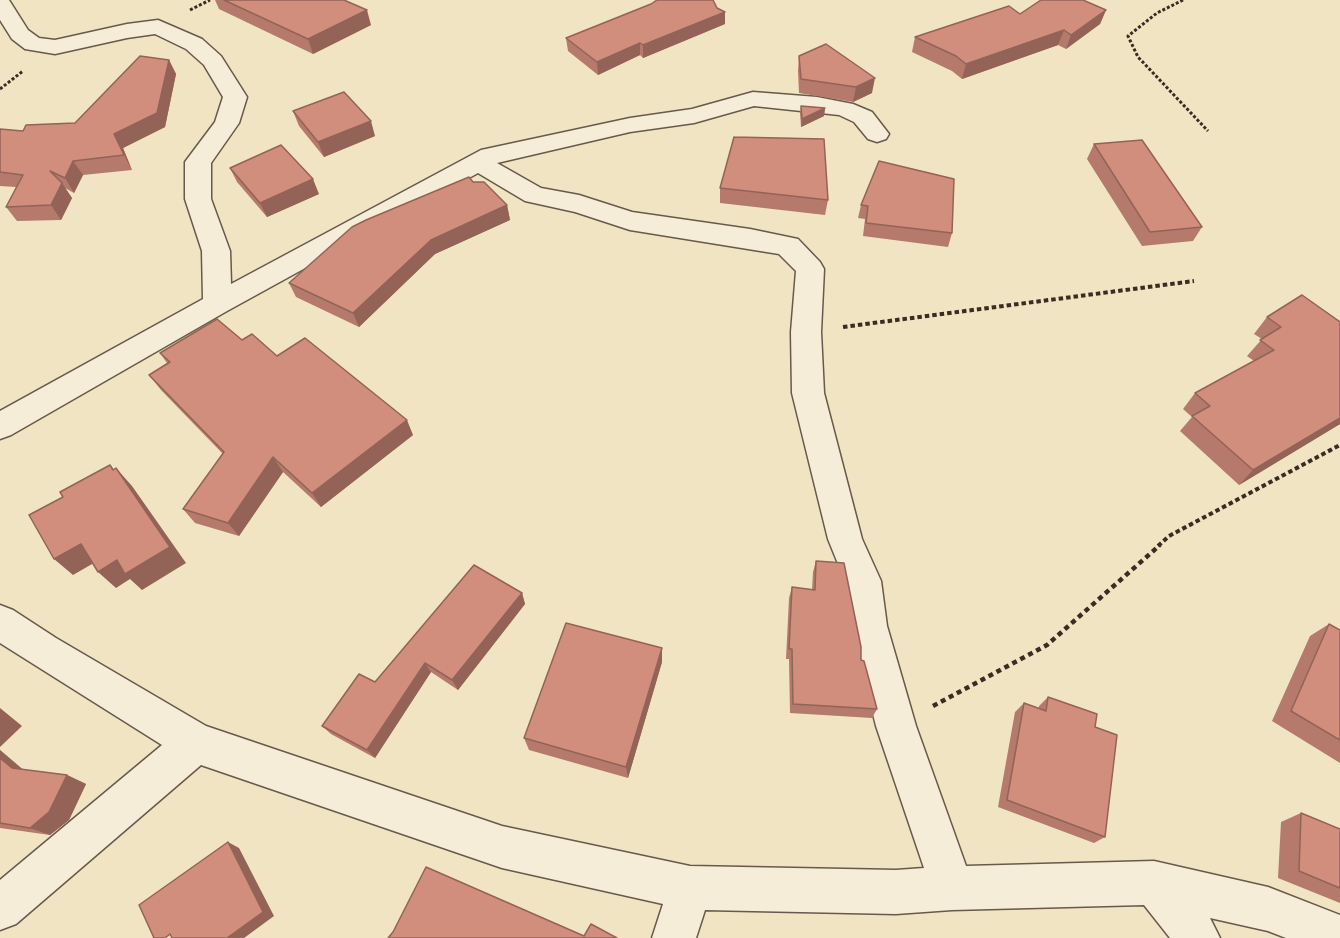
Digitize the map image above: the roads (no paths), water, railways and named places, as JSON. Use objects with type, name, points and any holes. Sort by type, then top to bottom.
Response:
[{"type":"street","points":[[0,3],[20,34],[33,44],[55,47],[116,33],[158,27],[194,44],[213,61],[235,98],[227,123],[198,162],[198,199],[216,251],[217,304]]},
{"type":"street","points":[[0,426],[217,304],[490,156],[630,125],[694,116],[753,99],[817,104],[845,109],[863,117],[877,134]]},
{"type":"street","points":[[479,163],[534,195],[579,204],[630,221],[750,238],[788,246],[810,269],[806,332],[808,393],[845,539],[863,581],[869,626],[896,726],[952,888]]},
{"type":"street","points":[[0,622],[43,651],[196,743],[502,847],[690,888],[896,892],[952,888],[1154,883],[1269,909],[1340,937]]},
{"type":"street","points":[[0,908],[196,743]]},
{"type":"street","points":[[1154,883],[1198,938]]},
{"type":"street","points":[[674,938],[690,888]]}]
